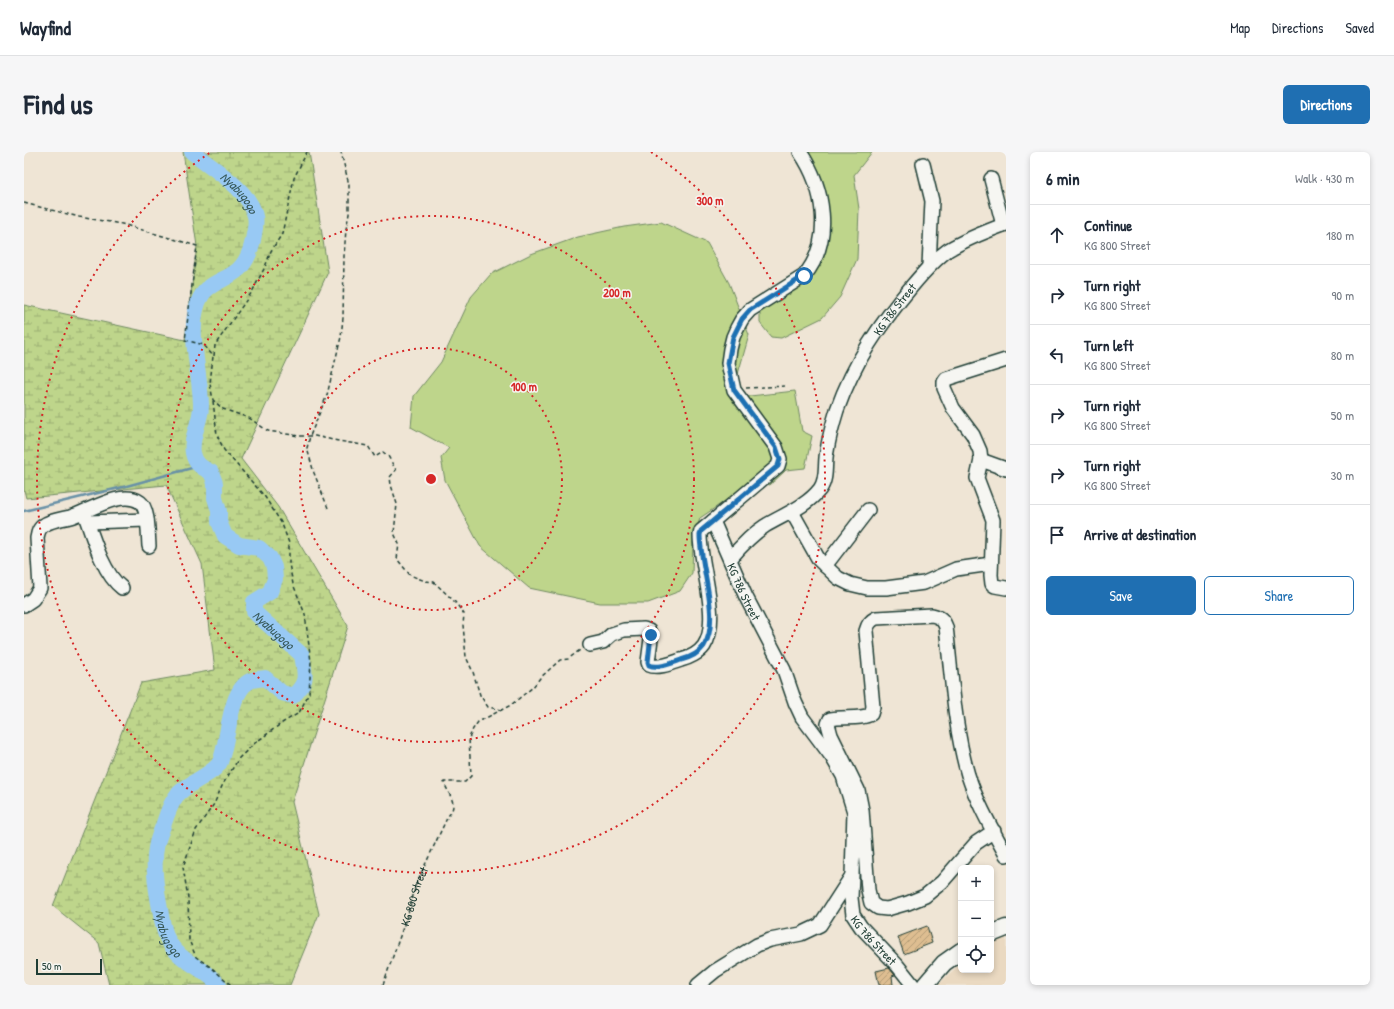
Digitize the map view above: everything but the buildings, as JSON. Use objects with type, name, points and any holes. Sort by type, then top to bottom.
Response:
[{"type":"main road","points":[[994,933],[1006,928]]},
{"type":"main road","points":[[925,985],[944,963],[958,952]]},
{"type":"street","points":[[590,645],[603,642],[612,634],[624,630],[649,631],[651,639],[648,662],[649,665],[652,666],[665,665],[690,658],[703,648],[710,630],[711,616],[700,535],[701,531],[778,466],[780,459],[776,447],[734,390],[728,363],[733,337],[742,319],[750,310],[804,276],[810,269],[822,238],[822,218],[819,193],[809,167],[800,152]]},
{"type":"street","points":[[923,164],[932,201],[929,266]]},
{"type":"street","points":[[991,179],[1005,225]]},
{"type":"street","name":"KG 786 Street","points":[[913,985],[897,965],[861,927],[853,915],[850,898],[854,812],[843,776],[832,757],[800,712],[784,670],[746,597],[730,559],[750,537],[765,526],[792,512],[815,494],[822,484],[824,480],[826,451],[837,410],[859,360],[892,309],[929,266],[947,251],[964,242],[1005,225]]},
{"type":"street","points":[[1006,360],[951,377],[946,379],[944,382],[944,388],[953,408],[973,435],[978,446],[981,460],[977,478],[993,520],[991,564],[992,584],[1006,588]]},
{"type":"street","points":[[981,460],[1006,469]]},
{"type":"street","points":[[86,517],[113,500],[132,499],[138,501],[143,506],[147,520],[149,546]]},
{"type":"street","points":[[825,566],[868,510]]},
{"type":"street","points":[[792,512],[819,560],[838,578],[850,584],[868,588],[886,588],[924,582],[956,569],[991,564]]},
{"type":"street","points":[[86,517],[97,548],[110,575],[122,588]]},
{"type":"street","points":[[24,605],[33,598],[40,588],[37,538],[38,531],[45,524],[86,517],[147,520]]},
{"type":"street","points":[[713,521],[730,559]]},
{"type":"street","points":[[994,831],[976,843],[942,882],[925,896],[887,909],[878,908],[871,903],[868,890],[862,810],[858,790],[831,735],[828,724],[830,719],[867,717],[871,714],[873,707],[866,631],[871,621],[876,618],[932,615],[940,617],[944,621],[946,627],[956,720],[968,775],[980,805],[994,831],[1006,855]]},
{"type":"street","points":[[698,985],[715,971],[757,945],[770,940],[801,934],[820,925],[852,876]]},
{"type":"path","points":[[231,985],[212,968],[196,957],[189,940],[188,898],[183,867],[196,830],[214,804],[223,784],[239,758],[255,743],[282,723],[299,713],[309,692],[311,662],[305,614],[293,584],[289,564],[289,543],[282,524],[265,497],[224,450],[217,435],[210,384],[215,345],[252,292],[265,267],[271,250],[282,234],[294,178],[307,152]]},
{"type":"path","points":[[328,508],[314,473],[307,448],[310,436],[327,395],[341,337],[343,318],[344,256],[346,229],[349,214],[349,185],[341,152]]},
{"type":"path","points":[[24,204],[79,217],[122,224],[197,246],[185,340],[204,345],[213,356],[213,359]]},
{"type":"path","points":[[734,390],[786,386]]},
{"type":"path","points":[[213,400],[223,409],[249,418],[268,431],[310,436],[368,446],[374,457],[383,452],[388,456],[396,470],[390,477],[397,504],[394,533],[399,544],[397,559],[410,575],[425,581],[434,582],[455,602],[464,614],[463,625],[466,657],[473,672],[480,695],[488,707],[502,710],[533,687],[540,678],[560,660],[568,659],[576,651],[590,645]]},
{"type":"path","name":"KG 800 Street","points":[[383,985],[417,882],[448,816],[453,811],[454,803],[444,782],[465,782],[471,776],[469,738],[473,729],[478,722],[502,710]]},
{"type":"shaded area","points":[[1006,933],[1006,985],[938,985],[958,966],[958,973],[994,973],[994,939]]},
{"type":"green space","points":[[183,152],[309,152],[328,272],[241,459],[278,507],[348,626],[292,802],[319,914],[290,985],[109,985],[99,943],[53,906],[141,683],[215,670],[202,564],[166,485],[26,498],[24,490],[24,305],[185,340],[197,246]]},
{"type":"green space","points":[[804,152],[872,152],[854,175],[859,209],[857,259],[840,297],[822,318],[781,338],[771,337],[760,323],[760,309],[809,278],[825,201],[818,171]]},
{"type":"green space","points":[[661,222],[707,243],[729,283],[749,335],[732,398],[795,391],[802,431],[812,436],[805,468],[786,470],[770,485],[756,480],[700,518],[693,542],[692,573],[680,591],[648,603],[600,603],[529,588],[480,546],[445,480],[441,458],[449,448],[411,427],[414,396],[441,362],[471,297],[491,274],[531,254],[578,237],[624,227]]},
{"type":"waterway","name":"Nyabugogo","points":[[192,152],[229,180],[246,197],[252,206],[256,222],[251,248],[239,269],[210,286],[201,296],[198,303],[195,314],[194,340],[201,412],[194,435],[192,447],[193,453],[195,460],[199,465],[211,472],[215,483],[215,498],[219,511],[219,522],[225,536],[239,545],[259,548],[270,558],[274,567],[275,579],[270,592],[254,602],[254,612],[302,655],[305,673],[302,686],[293,696],[282,693],[265,678],[252,680],[243,687],[237,695],[233,706],[220,762],[212,771],[185,788],[175,798],[157,843],[155,859],[156,884],[165,934],[179,955],[207,974],[219,985]]},
{"type":"waterway","points":[[24,511],[123,487],[199,466]]},
{"type":"route","points":[[651,635],[648,662],[649,665],[652,666],[665,665],[690,658],[703,648],[707,640],[710,630],[711,616],[700,539],[701,531],[778,466],[780,459],[780,453],[776,447],[734,390],[728,363],[733,337],[742,319],[750,310],[804,276]]}]
